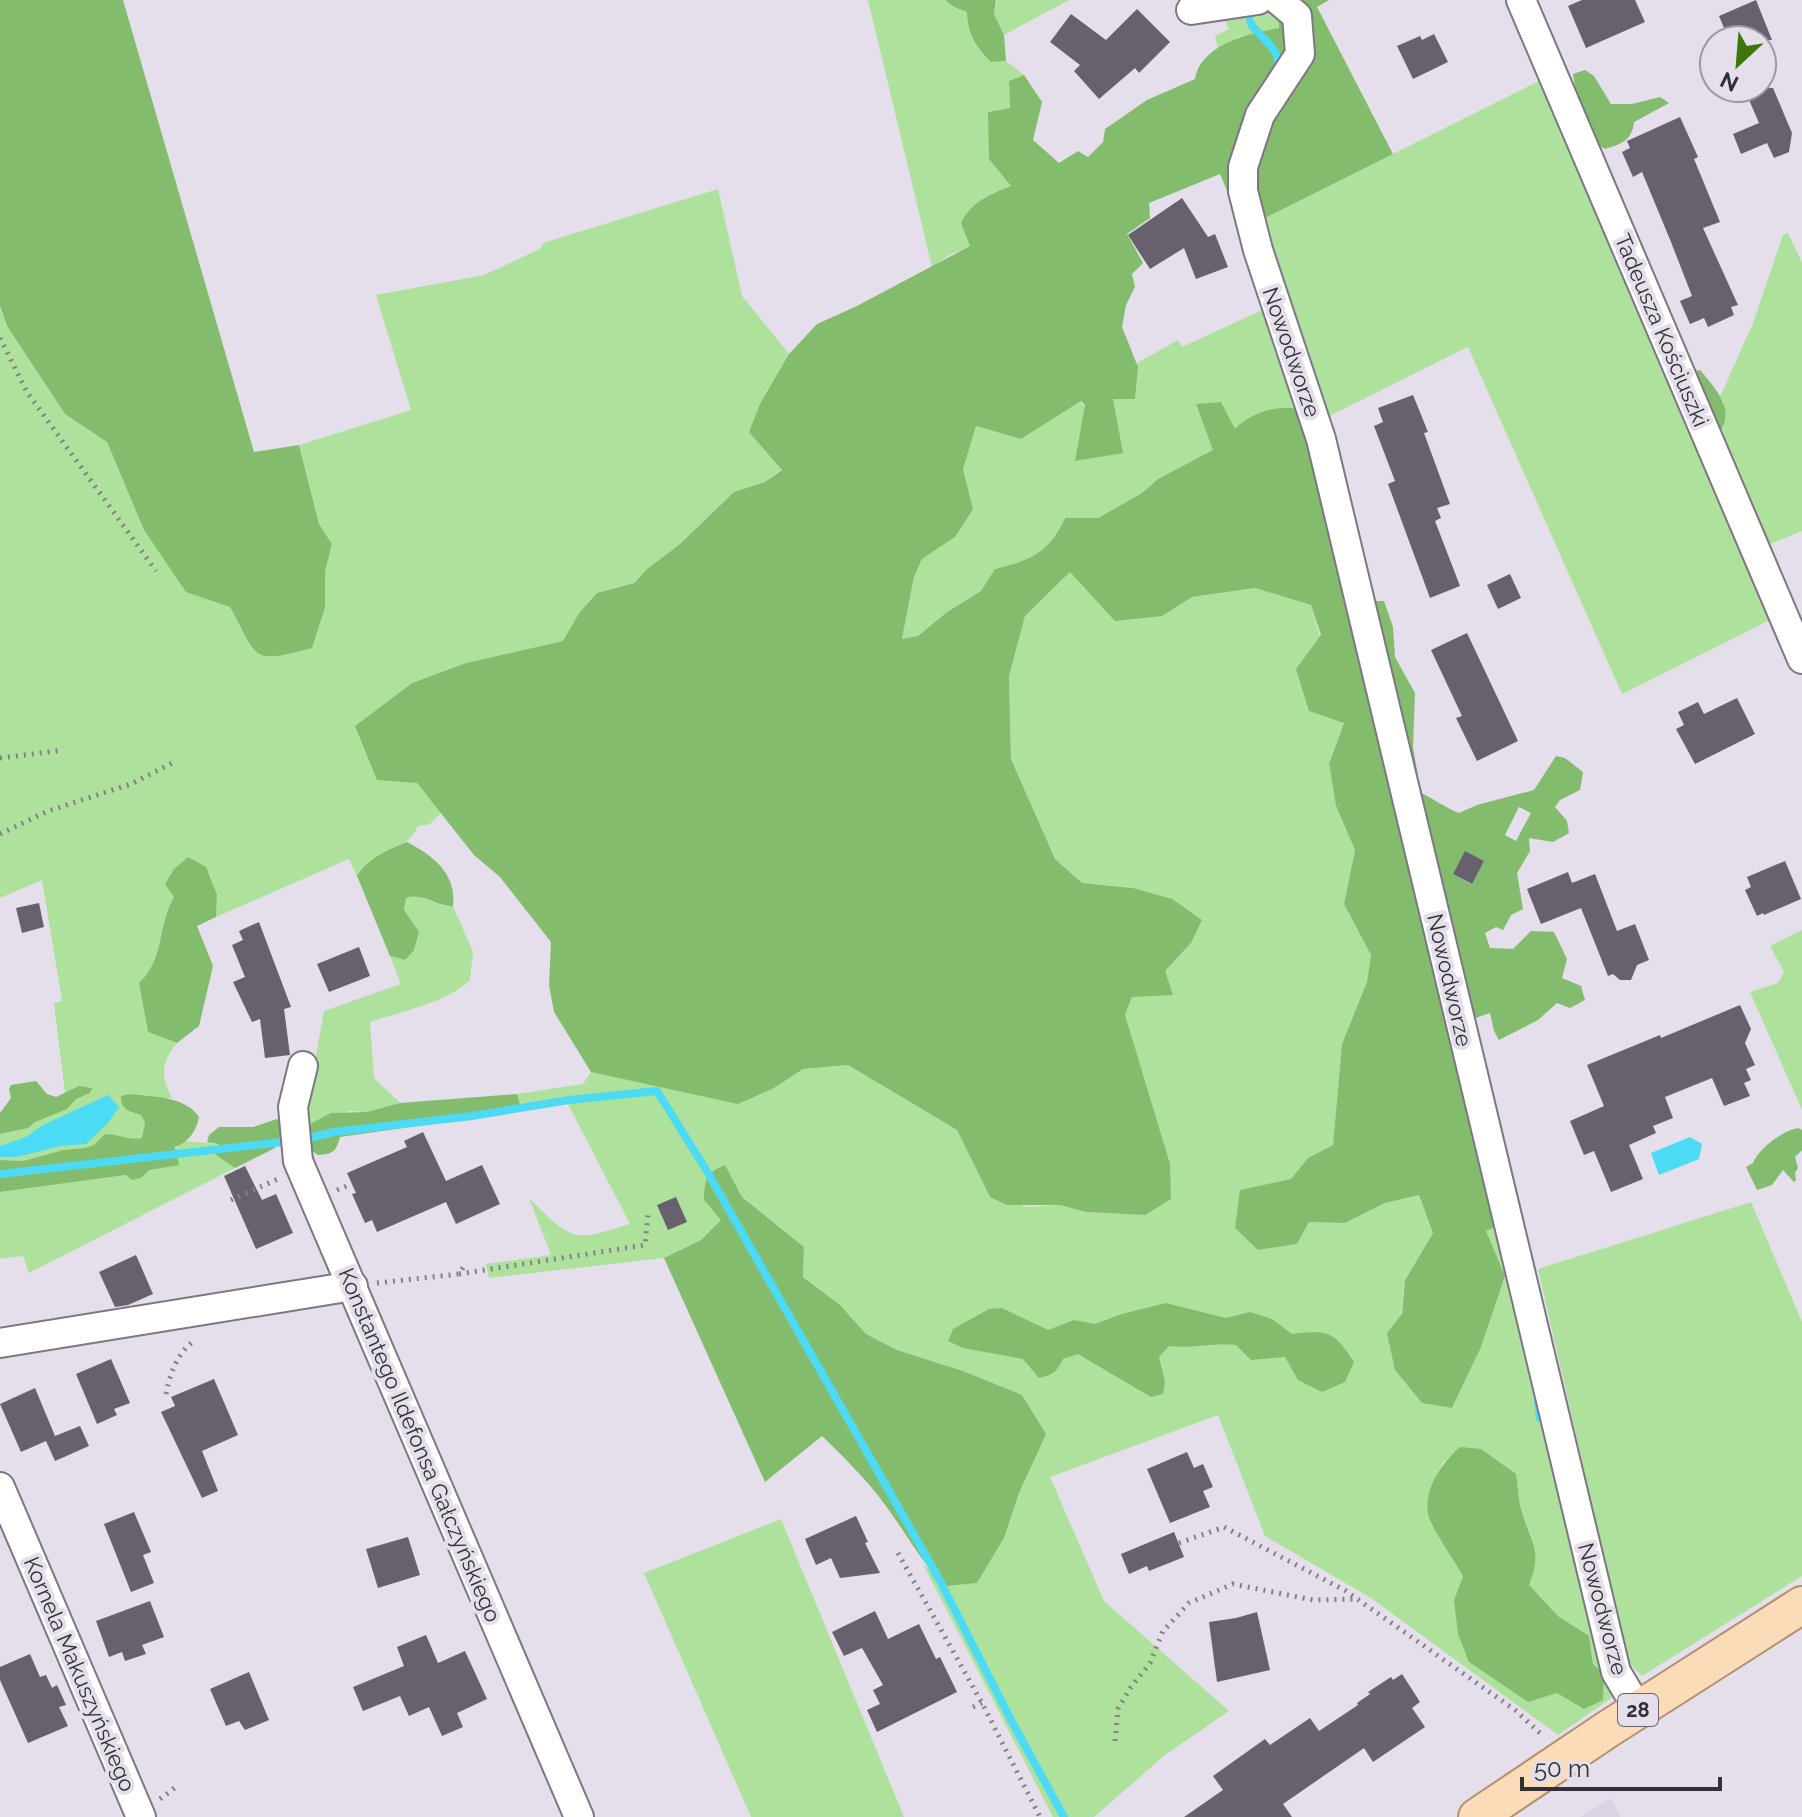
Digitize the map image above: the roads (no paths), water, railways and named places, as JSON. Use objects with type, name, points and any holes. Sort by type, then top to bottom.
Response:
[{"type":"main road","name":"28","points":[[1477,1817],[1638,1709],[1802,1605]]},
{"type":"street","points":[[1191,10],[1258,0]]},
{"type":"street","name":"Tadeusza Kościuszki","points":[[1521,0],[1802,659]]},
{"type":"street","name":"Nowodworze","points":[[1289,5],[1300,54],[1260,115],[1243,167],[1243,191],[1258,250],[1321,439],[1616,1672],[1638,1709]]},
{"type":"street","name":"Konstantego Ildefonsa Gałczyńskiego","points":[[303,1066],[293,1107],[294,1140],[302,1170],[579,1817]]},
{"type":"street","points":[[0,1343],[353,1286]]},
{"type":"street","name":"Kornela Makuszyńskiego","points":[[0,1487],[141,1817]]},
{"type":"water","points":[[108,1095],[119,1107],[108,1123],[86,1144],[61,1146],[17,1157],[0,1157],[0,1146],[26,1137],[43,1125]]},
{"type":"water","points":[[1690,1137],[1702,1144],[1699,1159],[1659,1175],[1651,1153]]},
{"type":"waterway","points":[[1250,21],[1275,51],[1278,69]]},
{"type":"waterway","points":[[302,1140],[334,1132],[657,1091],[708,1173],[939,1579],[1064,1817]]},
{"type":"waterway","points":[[0,1174],[291,1141]]},
{"type":"waterway","points":[[1538,1402],[1540,1418]]}]
